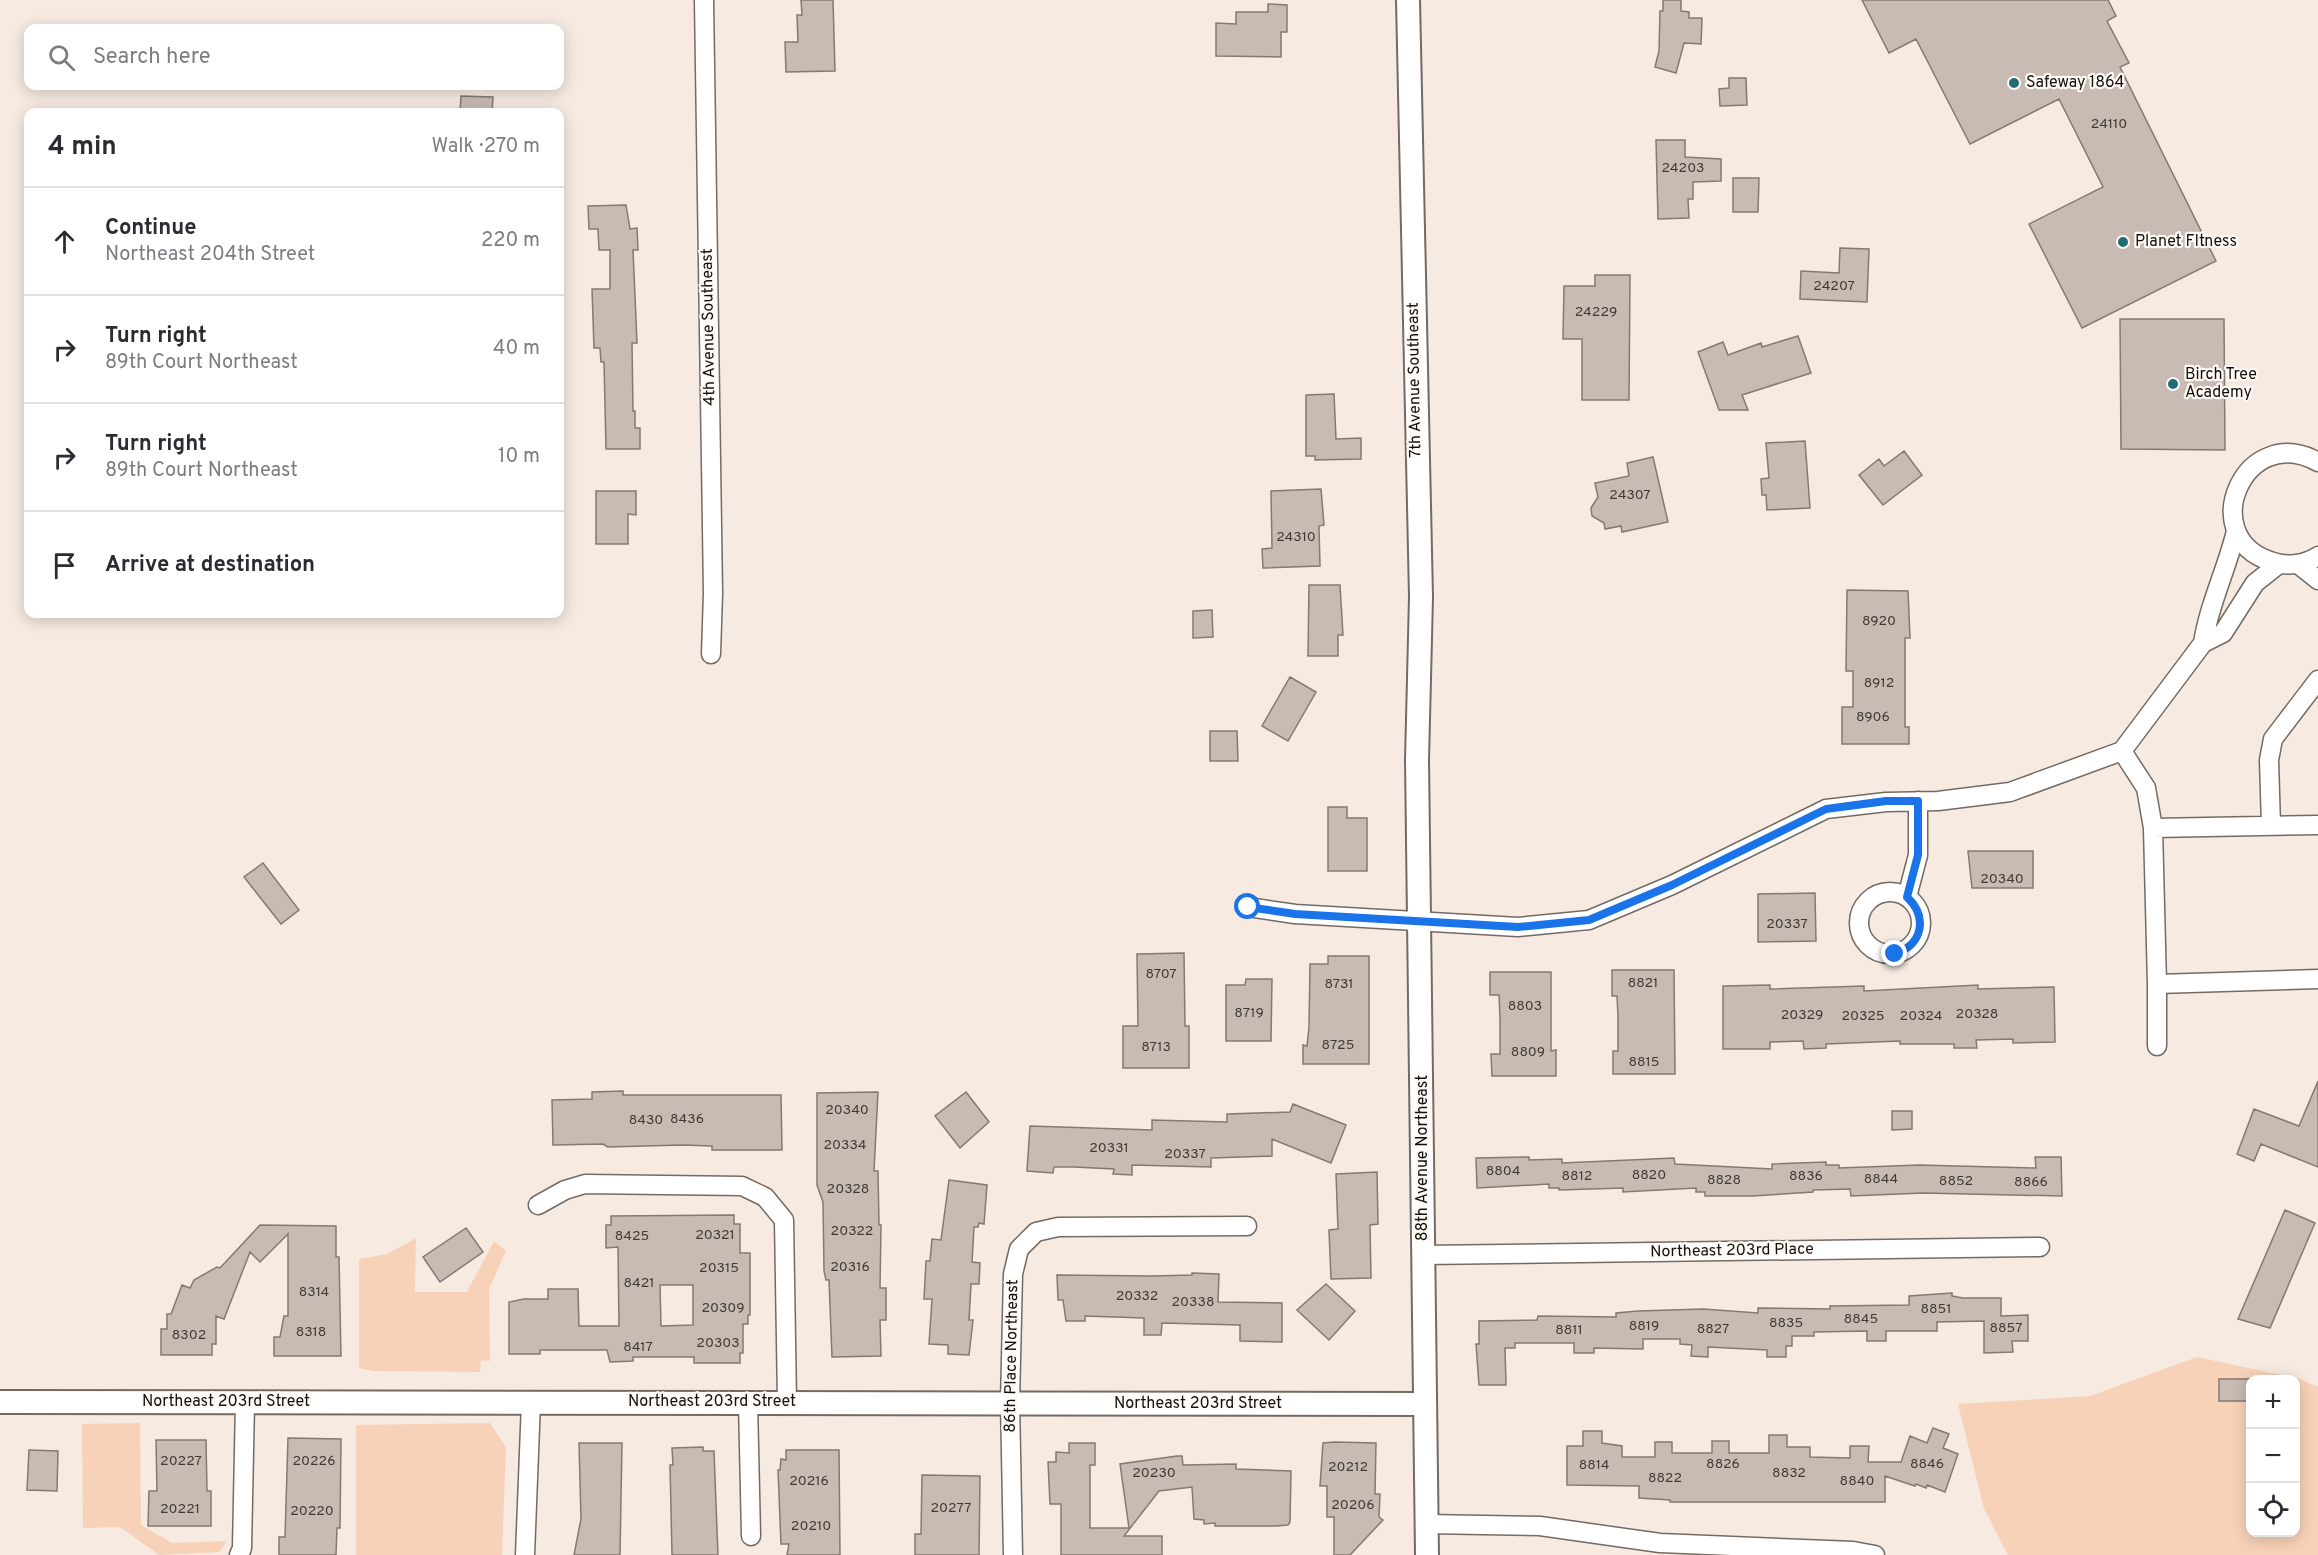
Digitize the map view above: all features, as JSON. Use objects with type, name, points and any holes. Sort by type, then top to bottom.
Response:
[{"type":"street","name":"4th Avenue Southeast","points":[[704,0],[713,593],[711,654]]},
{"type":"street","name":"7th Avenue Southeast","points":[[1408,0],[1420,597],[1417,760]]},
{"type":"street","points":[[2203,643],[2206,618],[2230,559],[2236,531],[2232,512],[2234,494],[2242,477],[2255,463],[2272,455],[2290,453],[2308,456],[2318,462]]},
{"type":"street","points":[[2236,531],[2247,546],[2261,558],[2279,564],[2298,564],[2318,556]]},
{"type":"street","points":[[1248,907],[1295,914],[1518,927],[1589,920],[1672,885],[1826,809],[1886,801],[1918,801],[2010,792],[2122,751],[2203,643],[2223,633],[2254,583],[2279,564]]},
{"type":"street","points":[[2298,564],[2318,580]]},
{"type":"street","points":[[2271,826],[2269,760],[2273,739],[2318,680]]},
{"type":"street","points":[[2122,751],[2146,788],[2153,828],[2157,1046]]},
{"type":"street","name":"88th Avenue Northeast","points":[[1417,760],[1427,1555]]},
{"type":"street","points":[[1907,897],[1918,855],[1918,801]]},
{"type":"street","points":[[2153,828],[2318,825]]},
{"type":"street","points":[[2157,984],[2318,979]]},
{"type":"street","points":[[538,1205],[565,1190],[585,1184],[742,1186],[765,1197],[784,1220],[787,1401]]},
{"type":"street","name":"86th Place Northeast","points":[[1013,1555],[1010,1402],[1013,1274],[1019,1249],[1036,1232],[1058,1227],[1246,1226]]},
{"type":"street","name":"Northeast 203rd Place","points":[[1423,1255],[2040,1247]]},
{"type":"street","name":"Northeast 203rd Street","points":[[0,1402],[787,1401],[1424,1404]]},
{"type":"street","points":[[240,1555],[245,1402]]},
{"type":"street","points":[[525,1555],[531,1402]]},
{"type":"street","points":[[748,1402],[751,1536]]},
{"type":"street","points":[[1426,1524],[1540,1526],[1660,1543],[1852,1551],[1875,1555]]},
{"type":"shaded area","points":[[416,1238],[415,1292],[467,1292],[494,1241],[506,1251],[489,1289],[490,1361],[481,1360],[480,1372],[373,1371],[359,1368],[359,1259],[387,1254]]},
{"type":"shaded area","points":[[2197,1357],[2281,1375],[2246,1375],[2246,1537],[2300,1537],[2300,1379],[2318,1387],[2318,1555],[2008,1555],[1984,1509],[1958,1404],[2090,1396]]},
{"type":"shaded area","points":[[140,1423],[141,1525],[172,1543],[227,1541],[219,1552],[159,1555],[120,1527],[83,1528],[82,1424]]},
{"type":"shaded area","points":[[490,1423],[506,1447],[502,1555],[356,1555],[356,1425]]},
{"type":"building","points":[[801,0],[833,0],[835,71],[786,72],[785,42],[798,42],[797,15],[802,15]]},
{"type":"building","points":[[1663,0],[1681,0],[1681,11],[1689,12],[1689,18],[1702,18],[1701,44],[1684,43],[1676,73],[1655,67],[1659,51],[1660,11],[1663,11]]},
{"type":"building","points":[[1862,0],[2108,0],[2116,16],[2107,21],[2129,63],[2120,67],[2216,261],[2082,328],[2029,224],[2103,187],[2059,99],[1970,144],[1916,39],[1889,53]]},
{"type":"building","points":[[1268,4],[1287,5],[1287,32],[1281,32],[1281,57],[1216,56],[1216,23],[1236,24],[1236,12],[1268,12]]},
{"type":"building","points":[[1729,78],[1746,78],[1747,105],[1720,106],[1719,89],[1729,88]]},
{"type":"building","points":[[461,96],[493,97],[492,108],[460,108]]},
{"type":"building","points":[[1656,140],[1685,140],[1685,157],[1721,159],[1721,181],[1693,182],[1693,199],[1688,199],[1689,218],[1658,219]]},
{"type":"building","points":[[1733,178],[1759,178],[1758,212],[1733,212]]},
{"type":"building","points":[[626,205],[630,229],[637,228],[638,250],[633,250],[637,343],[632,343],[633,411],[635,411],[635,428],[640,428],[640,449],[606,449],[604,362],[601,362],[600,348],[594,348],[592,289],[610,289],[610,250],[599,250],[598,229],[589,229],[588,206]]},
{"type":"building","points":[[1840,248],[1869,249],[1867,302],[1800,299],[1801,271],[1839,273]]},
{"type":"building","points":[[1595,275],[1630,275],[1629,400],[1582,400],[1582,339],[1563,339],[1564,286],[1595,286]]},
{"type":"building","name":"Birch Tree Academy","points":[[2120,319],[2224,319],[2225,450],[2121,449]]},
{"type":"building","points":[[1798,336],[1811,373],[1742,395],[1748,410],[1719,410],[1698,352],[1723,342],[1728,355],[1761,343],[1762,347]]},
{"type":"building","points":[[1334,394],[1336,439],[1361,438],[1361,459],[1315,460],[1315,456],[1306,456],[1306,395]]},
{"type":"building","points":[[1805,441],[1810,508],[1767,510],[1766,495],[1762,495],[1761,479],[1769,478],[1766,443]]},
{"type":"building","points":[[1904,451],[1922,475],[1883,505],[1859,475],[1879,459],[1884,466]]},
{"type":"building","points":[[1653,457],[1668,522],[1622,532],[1621,526],[1605,529],[1604,523],[1592,516],[1591,508],[1598,497],[1595,483],[1629,476],[1627,463]]},
{"type":"building","points":[[1321,489],[1324,525],[1319,526],[1320,566],[1263,568],[1262,549],[1272,548],[1271,491]]},
{"type":"building","points":[[596,491],[636,491],[636,515],[628,514],[628,544],[596,544]]},
{"type":"building","points":[[1309,585],[1340,585],[1343,635],[1338,635],[1338,656],[1308,656]]},
{"type":"building","points":[[1847,590],[1908,591],[1910,638],[1905,638],[1905,727],[1909,727],[1909,744],[1842,744],[1842,707],[1853,707],[1853,671],[1846,671]]},
{"type":"building","points":[[1212,610],[1213,637],[1193,638],[1193,611]]},
{"type":"building","points":[[1290,677],[1316,692],[1288,741],[1262,726]]},
{"type":"building","points":[[1210,731],[1237,731],[1238,761],[1210,761]]},
{"type":"building","points":[[1328,807],[1347,807],[1347,818],[1367,818],[1367,871],[1328,871]]},
{"type":"building","points":[[1968,851],[2033,851],[2033,888],[1972,888]]},
{"type":"building","points":[[263,863],[299,910],[281,924],[244,877]]},
{"type":"building","points":[[1815,893],[1816,941],[1758,942],[1758,894]]},
{"type":"building","points":[[1184,953],[1185,1026],[1189,1026],[1189,1068],[1123,1068],[1123,1026],[1138,1026],[1137,954]]},
{"type":"building","points":[[1328,956],[1369,956],[1369,1064],[1303,1064],[1303,1045],[1307,1046],[1309,1027],[1310,964],[1328,964]]},
{"type":"building","points":[[1612,970],[1674,970],[1675,1074],[1613,1074],[1613,1051],[1618,1051],[1618,1016],[1617,996],[1612,996]]},
{"type":"building","points":[[1490,972],[1551,972],[1551,1051],[1556,1050],[1556,1076],[1492,1076],[1491,1054],[1500,1054],[1500,1018],[1499,995],[1490,995]]},
{"type":"building","points":[[1246,979],[1272,979],[1271,1041],[1226,1041],[1226,985],[1245,985]]},
{"type":"building","points":[[1770,985],[1770,989],[1864,986],[1864,991],[1978,985],[1978,989],[2054,987],[2055,1042],[2013,1043],[2013,1039],[1976,1040],[1977,1048],[1954,1048],[1954,1044],[1900,1044],[1900,1041],[1826,1044],[1826,1048],[1804,1049],[1803,1041],[1770,1042],[1770,1049],[1723,1049],[1723,986]]},
{"type":"building","points":[[2318,1081],[2318,1167],[2261,1144],[2254,1161],[2237,1154],[2254,1109],[2299,1126]]},
{"type":"building","points":[[623,1091],[623,1095],[781,1095],[782,1150],[712,1150],[712,1146],[682,1145],[608,1147],[603,1144],[553,1145],[552,1100],[592,1099],[592,1092]]},
{"type":"building","points":[[878,1092],[874,1171],[878,1171],[879,1225],[881,1225],[880,1288],[886,1288],[886,1320],[880,1320],[881,1356],[832,1357],[829,1280],[826,1280],[824,1271],[823,1202],[817,1185],[817,1093]]},
{"type":"building","points":[[966,1092],[989,1122],[960,1148],[935,1116]]},
{"type":"building","points":[[1293,1104],[1346,1125],[1331,1163],[1272,1139],[1272,1156],[1211,1158],[1211,1167],[1132,1165],[1132,1175],[1113,1174],[1114,1169],[1074,1167],[1054,1167],[1053,1173],[1027,1171],[1030,1126],[1152,1130],[1152,1120],[1227,1122],[1227,1114],[1290,1112]]},
{"type":"building","points":[[1892,1111],[1912,1111],[1912,1129],[1892,1130]]},
{"type":"building","points":[[1529,1157],[1529,1160],[1562,1159],[1562,1163],[1674,1158],[1675,1164],[1772,1169],[1772,1164],[1826,1162],[1826,1165],[1839,1165],[1839,1168],[1919,1165],[2036,1168],[2035,1157],[2061,1157],[2062,1196],[1923,1193],[1851,1196],[1850,1189],[1752,1196],[1705,1196],[1705,1192],[1696,1192],[1696,1188],[1623,1192],[1623,1188],[1559,1190],[1559,1188],[1549,1188],[1549,1184],[1477,1188],[1476,1158]]},
{"type":"building","points":[[1377,1172],[1378,1224],[1370,1225],[1371,1278],[1331,1279],[1329,1230],[1338,1229],[1336,1174]]},
{"type":"building","points":[[949,1180],[987,1185],[984,1224],[979,1223],[978,1227],[974,1227],[972,1262],[980,1263],[979,1284],[971,1284],[969,1320],[973,1320],[969,1355],[948,1354],[948,1345],[929,1344],[932,1299],[924,1299],[926,1261],[930,1261],[932,1239],[941,1240]]},
{"type":"building","points":[[2285,1210],[2315,1223],[2270,1328],[2238,1319]]},
{"type":"building","points":[[734,1215],[734,1224],[740,1224],[740,1253],[750,1253],[750,1315],[748,1315],[748,1324],[743,1324],[743,1353],[740,1353],[740,1363],[694,1363],[694,1357],[633,1357],[633,1361],[610,1362],[607,1350],[540,1350],[540,1354],[509,1354],[509,1302],[524,1299],[548,1299],[548,1289],[578,1289],[579,1326],[619,1326],[618,1247],[606,1248],[606,1225],[611,1225],[611,1216]],"holes":[[[660,1285],[693,1285],[693,1325],[661,1326]]]},
{"type":"building","points":[[260,1225],[336,1226],[336,1257],[339,1257],[341,1356],[274,1356],[274,1337],[280,1337],[284,1316],[288,1316],[288,1234],[260,1262],[250,1252],[224,1319],[216,1316],[216,1344],[212,1344],[212,1355],[161,1355],[161,1329],[167,1329],[167,1314],[171,1314],[182,1285],[190,1288],[194,1280],[217,1267],[220,1268]]},
{"type":"building","points":[[466,1228],[483,1252],[440,1282],[423,1257]]},
{"type":"building","points":[[1192,1273],[1219,1274],[1218,1302],[1282,1303],[1282,1342],[1240,1341],[1240,1325],[1162,1323],[1161,1335],[1144,1335],[1144,1318],[1085,1316],[1085,1321],[1066,1321],[1063,1300],[1058,1300],[1057,1275],[1153,1276],[1192,1275]]},
{"type":"building","points":[[1326,1284],[1355,1311],[1329,1340],[1297,1310]]},
{"type":"building","points":[[1952,1293],[1952,1296],[1963,1298],[2001,1298],[2001,1316],[2028,1315],[2028,1341],[2012,1341],[2013,1352],[1984,1353],[1984,1321],[1937,1322],[1937,1331],[1886,1331],[1886,1341],[1867,1341],[1867,1331],[1814,1332],[1814,1336],[1792,1336],[1792,1346],[1786,1346],[1786,1357],[1767,1357],[1767,1350],[1708,1347],[1708,1357],[1691,1356],[1692,1345],[1680,1344],[1680,1339],[1643,1339],[1643,1349],[1594,1348],[1594,1353],[1574,1353],[1574,1343],[1515,1343],[1515,1348],[1505,1348],[1506,1385],[1479,1385],[1476,1344],[1479,1344],[1479,1321],[1537,1320],[1538,1316],[1616,1317],[1616,1313],[1638,1311],[1703,1309],[1758,1313],[1758,1308],[1830,1309],[1830,1306],[1909,1305],[1909,1296]]},
{"type":"building","points":[[2219,1379],[2246,1379],[2246,1401],[2219,1401]]},
{"type":"building","points":[[1933,1428],[1949,1434],[1943,1448],[1958,1454],[1945,1492],[1927,1485],[1926,1488],[1916,1484],[1915,1486],[1885,1476],[1885,1502],[1670,1502],[1670,1500],[1639,1498],[1639,1486],[1567,1485],[1567,1446],[1583,1446],[1583,1431],[1602,1431],[1602,1443],[1622,1446],[1622,1457],[1655,1457],[1655,1442],[1672,1442],[1672,1453],[1712,1453],[1712,1441],[1729,1441],[1729,1453],[1769,1453],[1769,1435],[1787,1435],[1787,1447],[1810,1447],[1810,1457],[1850,1458],[1850,1446],[1869,1446],[1868,1462],[1901,1462],[1910,1436],[1927,1443]]},
{"type":"building","points":[[288,1438],[341,1439],[340,1528],[337,1528],[336,1555],[279,1555],[279,1537],[285,1537]]},
{"type":"building","points":[[156,1440],[206,1440],[207,1491],[211,1491],[211,1526],[148,1526],[149,1491],[157,1491]]},
{"type":"building","points":[[579,1443],[622,1443],[620,1555],[574,1555],[581,1519]]},
{"type":"building","points":[[1069,1443],[1095,1443],[1095,1465],[1090,1465],[1090,1528],[1129,1528],[1120,1464],[1177,1456],[1182,1456],[1183,1465],[1236,1464],[1236,1469],[1291,1471],[1290,1522],[1288,1525],[1276,1526],[1204,1524],[1204,1520],[1194,1519],[1192,1487],[1159,1491],[1124,1536],[1162,1536],[1162,1555],[1061,1555],[1061,1504],[1050,1504],[1048,1462],[1056,1462],[1056,1452],[1069,1453]]},
{"type":"building","points":[[1323,1443],[1376,1443],[1375,1494],[1380,1494],[1379,1517],[1383,1520],[1350,1555],[1334,1555],[1334,1517],[1327,1517],[1327,1486],[1320,1486]]},
{"type":"building","points":[[703,1447],[703,1451],[714,1451],[718,1555],[672,1555],[670,1465],[673,1465],[672,1448]]},
{"type":"building","points":[[29,1450],[58,1451],[57,1491],[27,1490]]},
{"type":"building","points":[[786,1450],[839,1450],[840,1555],[787,1555],[789,1544],[781,1544],[778,1470],[780,1470],[781,1459],[786,1460]]},
{"type":"building","points":[[922,1475],[980,1476],[979,1555],[915,1555],[915,1534],[921,1534]]},
{"type":"place","name":"Safeway 1864","points":[[2014,83]]},
{"type":"place","name":"Planet FItness","points":[[2123,242]]},
{"type":"place","name":"Birch Tree Academy","points":[[2173,384]]},
{"type":"route","points":[[1248,907],[1295,914],[1518,927],[1589,920],[1672,885],[1826,809],[1886,801],[1918,801],[1918,855],[1907,897],[1914,904],[1921,924],[1919,934],[1913,944],[1895,954]]}]
